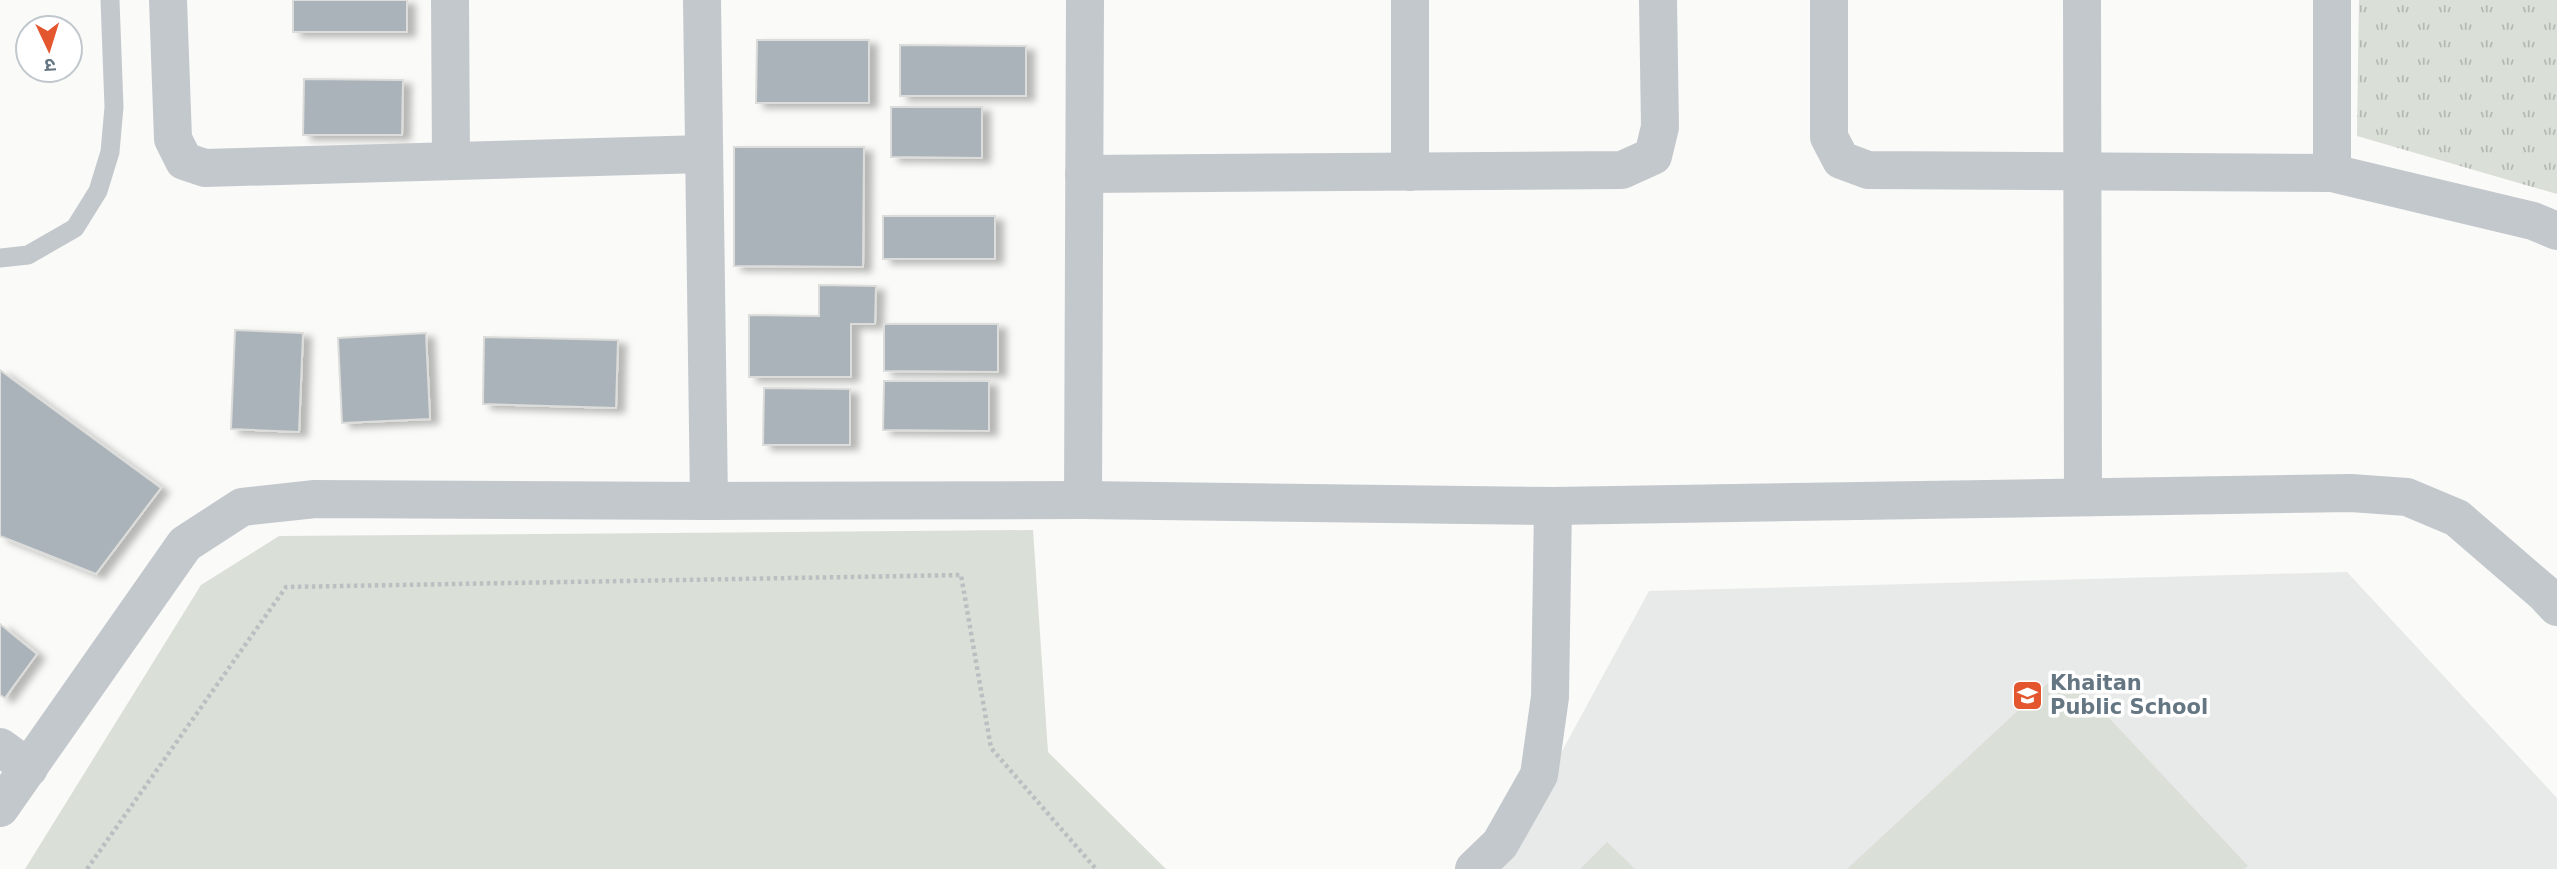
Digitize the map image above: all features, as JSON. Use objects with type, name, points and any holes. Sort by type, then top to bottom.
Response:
[{"type":"street","points":[[169,0],[173,139],[184,161],[205,168],[704,154]]},
{"type":"street","points":[[450,0],[451,159]]},
{"type":"street","points":[[702,0],[709,501]]},
{"type":"street","points":[[1083,499],[1085,0]]},
{"type":"street","points":[[1410,0],[1410,172]]},
{"type":"street","points":[[1084,174],[1622,170],[1653,156],[1660,127],[1658,0]]},
{"type":"street","points":[[1829,0],[1829,137],[1841,160],[1868,170],[2332,173],[2533,221],[2557,231]]},
{"type":"street","points":[[2082,0],[2083,495]]},
{"type":"street","points":[[2332,0],[2332,173]]},
{"type":"street","points":[[0,808],[15,758],[185,544],[242,508],[315,499],[1083,499],[1553,506],[2083,495],[2351,493],[2407,497],[2457,517],[2553,594]]},
{"type":"street","points":[[1474,869],[1500,844],[1539,775],[1550,698],[1553,506]]},
{"type":"lane","points":[[0,258],[28,255],[75,228],[98,191],[110,152],[114,107],[110,0]]},
{"type":"path","points":[[88,869],[286,587],[961,575],[990,748],[1096,869]]},
{"type":"shaded area","name":"Khaitan Public School","points":[[2347,572],[2557,798],[2557,869],[1498,869],[1649,591]]},
{"type":"green space","points":[[2359,0],[2557,0],[2557,194],[2357,136]]},
{"type":"green space","points":[[1033,530],[1048,752],[1166,869],[25,869],[201,585],[279,536]]},
{"type":"green space","points":[[2063,669],[2248,866],[2244,869],[1847,869]]},
{"type":"green space","points":[[1607,842],[1635,869],[1580,869]]},
{"type":"building","points":[[293,0],[407,0],[407,32],[293,32]]},
{"type":"building","points":[[757,40],[869,40],[869,103],[756,103]]},
{"type":"building","points":[[900,45],[1026,46],[1026,96],[900,96]]},
{"type":"building","points":[[304,79],[403,80],[402,135],[303,135]]},
{"type":"building","points":[[891,107],[982,107],[982,158],[891,157]]},
{"type":"building","points":[[734,147],[864,147],[863,267],[734,266]]},
{"type":"building","points":[[883,216],[995,216],[995,259],[883,259]]},
{"type":"building","points":[[819,285],[876,286],[875,324],[851,324],[851,377],[749,377],[749,315],[819,316]]},
{"type":"building","points":[[884,324],[998,324],[998,372],[884,371]]},
{"type":"building","points":[[235,330],[303,333],[299,432],[231,429]]},
{"type":"building","points":[[426,333],[430,419],[342,423],[338,338]]},
{"type":"building","points":[[484,337],[618,340],[616,408],[483,404]]},
{"type":"building","points":[[0,370],[161,488],[96,574],[0,536]]},
{"type":"building","points":[[884,381],[989,381],[989,431],[883,430]]},
{"type":"building","points":[[764,388],[850,389],[850,445],[763,445]]},
{"type":"building","points":[[0,624],[37,654],[5,698],[0,695]]},
{"type":"place","name":"Khaitan Public School","points":[[2027,695]]}]
